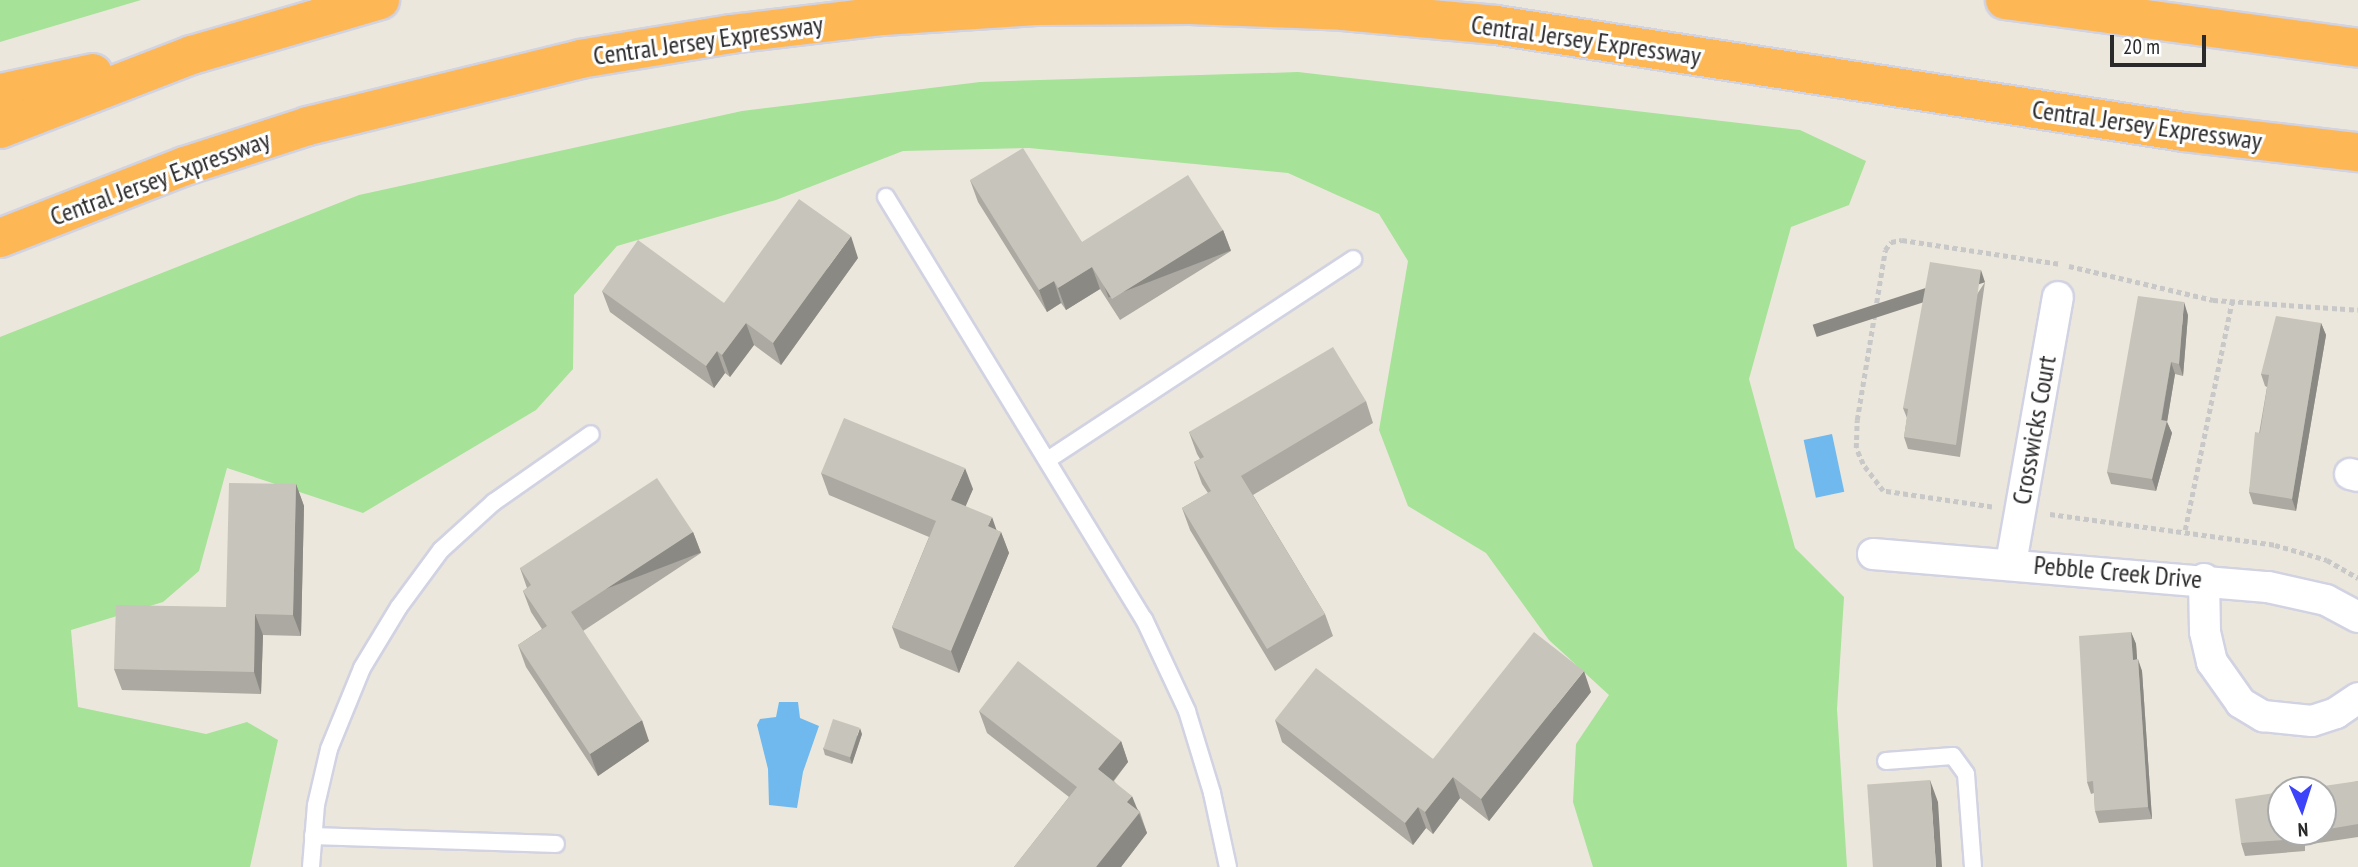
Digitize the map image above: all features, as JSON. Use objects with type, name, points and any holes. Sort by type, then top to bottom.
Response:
[{"type":"highway","points":[[0,129],[192,55],[380,0]]},
{"type":"highway","points":[[2005,0],[2358,48]]},
{"type":"highway","name":"Central Jersey Expressway","points":[[0,238],[185,166],[308,126],[580,59],[731,34],[897,15],[1036,6],[1190,5],[1343,11],[1496,25],[2170,130],[2358,152]]},
{"type":"highway","points":[[0,93],[192,55]]},
{"type":"highway","points":[[0,266],[308,126]]},
{"type":"street","name":"Crosswicks Court","points":[[2011,563],[2058,297]]},
{"type":"street","name":"Pebble Creek Drive","points":[[1873,554],[2204,579],[2326,600],[2358,617]]},
{"type":"street","points":[[2204,579],[2205,632],[2212,662],[2241,703],[2263,716],[2312,721],[2336,713],[2358,698]]},
{"type":"lane","points":[[886,197],[1049,459],[1144,619],[1187,711],[1228,867]]},
{"type":"lane","points":[[1049,459],[1353,259]]},
{"type":"lane","points":[[311,867],[313,836],[329,749],[362,668],[399,607],[441,550],[495,502],[591,434]]},
{"type":"lane","points":[[1886,761],[1953,756],[1966,774],[1973,867]]},
{"type":"lane","points":[[313,836],[556,844]]},
{"type":"path","points":[[2185,530],[2232,301]]},
{"type":"green space","points":[[0,0],[141,0],[0,42]]},
{"type":"green space","points":[[1298,72],[1800,130],[1866,161],[1849,205],[1791,227],[1749,379],[1795,548],[1844,597],[1837,709],[1847,867],[1593,867],[1573,802],[1576,744],[1609,695],[1549,640],[1486,553],[1408,506],[1379,430],[1408,261],[1379,214],[1288,173],[1029,148],[903,151],[776,200],[617,246],[574,295],[573,369],[536,410],[363,513],[227,468],[199,571],[163,602],[71,630],[78,707],[206,734],[247,722],[278,740],[250,867],[0,867],[0,337],[359,195],[742,111],[980,82]]},
{"type":"water","points":[[1832,434],[1844,492],[1816,498],[1804,440]]},
{"type":"water","points":[[779,702],[798,702],[800,718],[819,726],[803,772],[797,808],[769,805],[768,769],[757,725],[760,719],[776,717]]},
{"type":"building","points":[[1023,148],[1082,242],[1188,175],[1223,230],[1112,299],[1092,267],[1058,288],[1054,281],[1039,290],[970,180]]},
{"type":"building","points":[[799,199],[851,236],[773,343],[746,323],[722,355],[717,351],[706,366],[602,291],[638,240],[724,303]]},
{"type":"building","points":[[1930,262],[1981,270],[1956,445],[1904,437],[1908,409],[1903,408]]},
{"type":"building","points":[[2138,296],[2184,302],[2179,364],[2171,362],[2161,420],[2167,421],[2152,479],[2107,472]]},
{"type":"building","points":[[2276,316],[2321,323],[2292,499],[2249,492],[2255,432],[2260,433],[2269,375],[2261,374]]},
{"type":"building","points":[[1333,347],[1366,401],[1241,476],[1325,614],[1267,649],[1182,508],[1211,491],[1194,462],[1204,457],[1189,432]]},
{"type":"building","points":[[844,418],[965,468],[951,500],[992,517],[988,526],[1001,532],[951,651],[892,627],[936,521],[821,473]]},
{"type":"building","points":[[657,478],[693,532],[571,612],[642,720],[590,754],[518,645],[547,626],[523,591],[531,585],[520,568]]},
{"type":"building","points":[[229,483],[296,484],[293,615],[255,614],[254,672],[114,669],[116,605],[226,607]]},
{"type":"building","points":[[1534,632],[1584,671],[1481,799],[1453,777],[1425,812],[1418,807],[1405,823],[1275,720],[1316,668],[1433,759]]},
{"type":"building","points":[[2131,632],[2133,660],[2138,659],[2148,807],[2095,811],[2093,781],[2087,782],[2079,636]]},
{"type":"building","points":[[1018,661],[1121,741],[1098,769],[1132,796],[1127,802],[1140,812],[1096,867],[1014,867],[1077,787],[979,711]]},
{"type":"building","points":[[833,719],[860,728],[850,757],[823,748]]},
{"type":"building","points":[[1930,780],[1936,867],[1873,867],[1867,784]]},
{"type":"building","points":[[2358,781],[2358,824],[2337,828],[2337,784]]},
{"type":"building","points":[[2267,794],[2267,841],[2241,843],[2235,799]]}]
